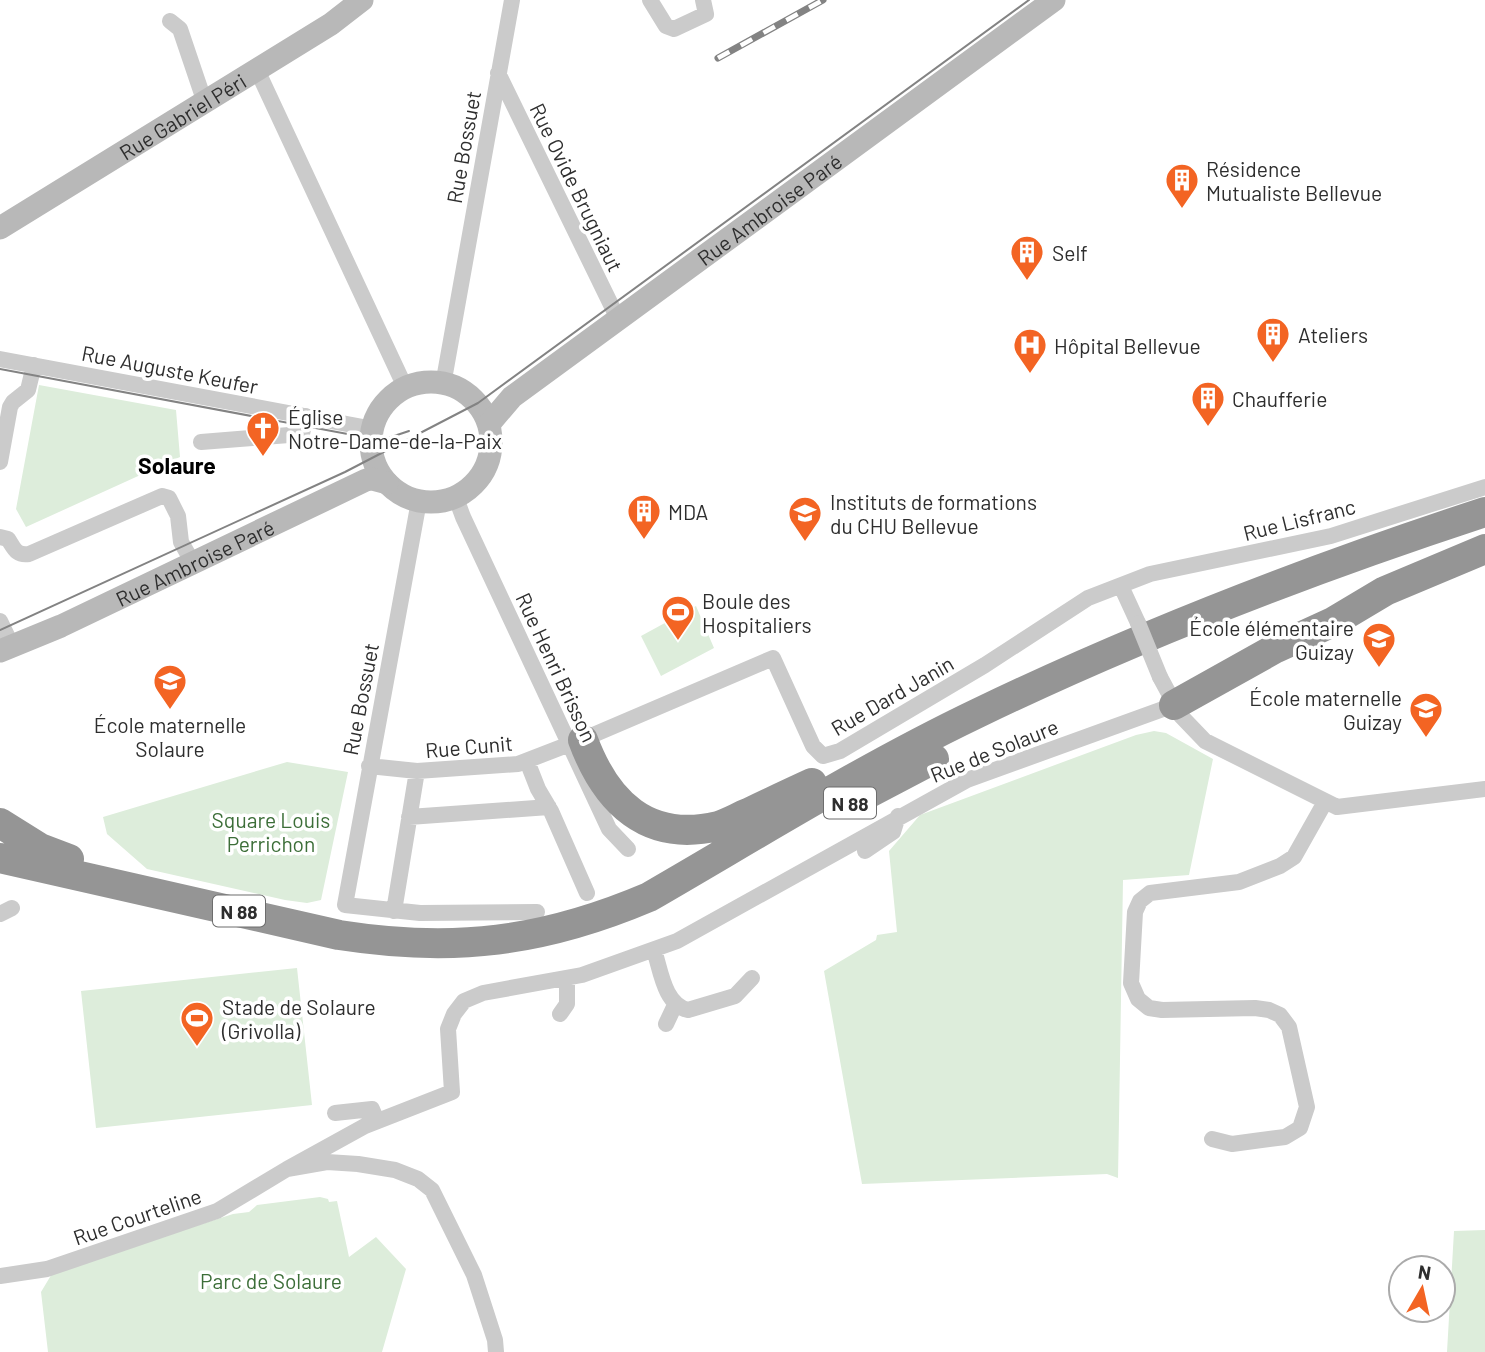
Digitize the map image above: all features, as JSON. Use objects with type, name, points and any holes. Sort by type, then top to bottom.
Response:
[{"type":"highway","name":"N 88","points":[[0,858],[339,934],[388,942],[461,944],[531,935],[602,916],[649,897],[880,764],[976,714],[1124,646],[1323,566],[1485,512]]},
{"type":"highway","name":"N 88","points":[[0,878],[106,899],[340,953],[417,962],[499,961],[575,944],[662,913],[861,797],[992,729],[1169,647],[1337,582],[1485,534]]},
{"type":"highway","points":[[1174,705],[1195,696],[1276,648],[1333,622],[1385,591],[1485,549]]},
{"type":"highway","name":"N 88","points":[[577,742],[606,789],[626,809],[654,824],[686,829],[719,826],[912,733],[976,714]]},
{"type":"highway","points":[[0,822],[40,848],[69,859],[90,877]]},
{"type":"main road","name":"Rue Gabriel Péri","points":[[0,228],[331,24],[362,0]]},
{"type":"main road","name":"Rue Ambroise Paré","points":[[489,424],[512,397],[1054,0]]},
{"type":"main road","points":[[418,384],[443,385],[456,389],[478,403],[489,424],[491,442],[487,464],[475,483],[456,498],[442,502],[407,497],[387,483],[371,454],[369,434],[384,403],[405,387],[418,384]]},
{"type":"main road","name":"Rue Ambroise Paré","points":[[6,649],[61,626],[366,481],[372,479],[387,483]]},
{"type":"street","name":"Rue Bossuet","points":[[443,385],[512,0]]},
{"type":"street","points":[[650,0],[660,19],[666,26],[674,29],[706,14],[703,0]]},
{"type":"street","points":[[170,20],[180,29],[204,100]]},
{"type":"street","points":[[257,70],[405,387]]},
{"type":"street","name":"Rue Ovide Brugniaut","points":[[498,73],[618,319]]},
{"type":"street","name":"Rue Auguste Keufer","points":[[0,359],[363,427],[369,434]]},
{"type":"street","points":[[0,462],[10,407],[29,390],[34,365]]},
{"type":"street","points":[[201,442],[302,434],[306,416]]},
{"type":"street","name":"Rue Lisfranc","points":[[1121,586],[1150,575],[1331,536],[1485,487]]},
{"type":"street","points":[[0,537],[8,539],[20,555],[29,554],[162,496],[171,501],[177,512],[180,538],[193,563]]},
{"type":"street","name":"Rue Henri Brisson","points":[[456,498],[577,742],[609,829],[628,849]]},
{"type":"street","name":"Rue Bossuet","points":[[394,911],[345,905],[419,500]]},
{"type":"street","points":[[1121,586],[1174,705],[1205,741],[1337,807],[1485,789]]},
{"type":"street","name":"Rue Dard Janin","points":[[577,742],[772,658],[813,746],[823,756],[840,751],[985,665],[1088,598],[1121,586]]},
{"type":"street","points":[[0,621],[6,649]]},
{"type":"street","name":"Rue de Solaure","points":[[287,1169],[377,1121],[452,1092],[448,1029],[454,1014],[464,1001],[483,993],[567,978],[677,941],[967,780],[1174,705]]},
{"type":"street","name":"Rue Cunit","points":[[369,766],[417,771],[518,764],[577,742]]},
{"type":"street","points":[[527,761],[588,896]]},
{"type":"street","points":[[417,771],[394,911],[471,914],[537,912]]},
{"type":"street","points":[[1212,1139],[1232,1144],[1265,1140],[1285,1137],[1300,1128],[1307,1107],[1289,1027],[1280,1015],[1269,1010],[1162,1010],[1149,1007],[1138,999],[1131,983],[1135,912],[1140,901],[1150,893],[1239,882],[1280,866],[1294,857],[1325,802]]},
{"type":"street","points":[[409,817],[549,807]]},
{"type":"street","points":[[873,849],[894,832],[898,816]]},
{"type":"street","points":[[654,950],[657,970],[671,994],[688,1010],[728,1004],[749,987]]},
{"type":"street","points":[[560,1009],[567,978]]},
{"type":"street","points":[[666,1024],[671,994]]},
{"type":"street","points":[[335,1113],[372,1109],[377,1121]]},
{"type":"street","name":"Rue Courteline","points":[[0,1276],[47,1269],[217,1211],[287,1169],[327,1162],[358,1164],[395,1170],[418,1179],[432,1190],[474,1275],[495,1339],[496,1352]]},
{"type":"green space","points":[[39,385],[176,410],[180,457],[26,527],[16,509]]},
{"type":"green space","name":"Boule des Hospitaliers","points":[[696,606],[714,648],[661,676],[641,636]]},
{"type":"green space","points":[[1154,731],[1166,733],[1213,759],[1189,875],[1123,880],[1118,1178],[1107,1174],[862,1184],[824,971],[876,940],[877,935],[897,932],[889,851],[920,815],[1136,735]]},
{"type":"green space","name":"Square Louis Perrichon","points":[[287,762],[348,772],[321,900],[307,903],[285,900],[147,869],[107,834],[103,817]]},
{"type":"green space","name":"Stade de Solaure (Grivolla)","points":[[297,968],[312,1105],[96,1128],[81,991]]},
{"type":"green space","name":"Parc de Solaure","points":[[320,1197],[328,1199],[329,1202],[337,1201],[349,1257],[376,1237],[406,1269],[382,1352],[48,1352],[41,1292],[53,1272],[233,1214],[249,1212],[257,1205]]},
{"type":"green space","points":[[1485,1230],[1485,1352],[1447,1352],[1449,1324],[1457,1324],[1457,1254],[1453,1254],[1454,1231]]},
{"type":"tram line","points":[[0,630],[345,472],[478,403],[1029,0]]},
{"type":"tram line","points":[[0,369],[369,438],[388,438],[409,431]]},
{"type":"railway","points":[[718,58],[823,0]]},
{"type":"place","name":"Résidence Mutualiste Bellevue","points":[[1182,210]]},
{"type":"place","name":"Self","points":[[1027,282]]},
{"type":"place","name":"Ateliers","points":[[1273,364]]},
{"type":"place","name":"Hôpital Bellevue","points":[[1030,375]]},
{"type":"place","name":"Chaufferie","points":[[1208,428]]},
{"type":"place","name":"Église Notre-Dame-de-la-Paix","points":[[263,458]]},
{"type":"place","name":"MDA","points":[[644,541]]},
{"type":"place","name":"Instituts de formations du CHU Bellevue","points":[[805,543]]},
{"type":"place","name":"Boule des Hospitaliers","points":[[678,642]]},
{"type":"place","name":"École élémentaire Guizay","points":[[1379,669]]},
{"type":"place","name":"École maternelle Solaure","points":[[170,711]]},
{"type":"place","name":"École maternelle Guizay","points":[[1426,739]]},
{"type":"place","name":"Stade de Solaure (Grivolla)","points":[[197,1048]]},
{"type":"district","name":"Solaure","points":[[177,465]]}]
